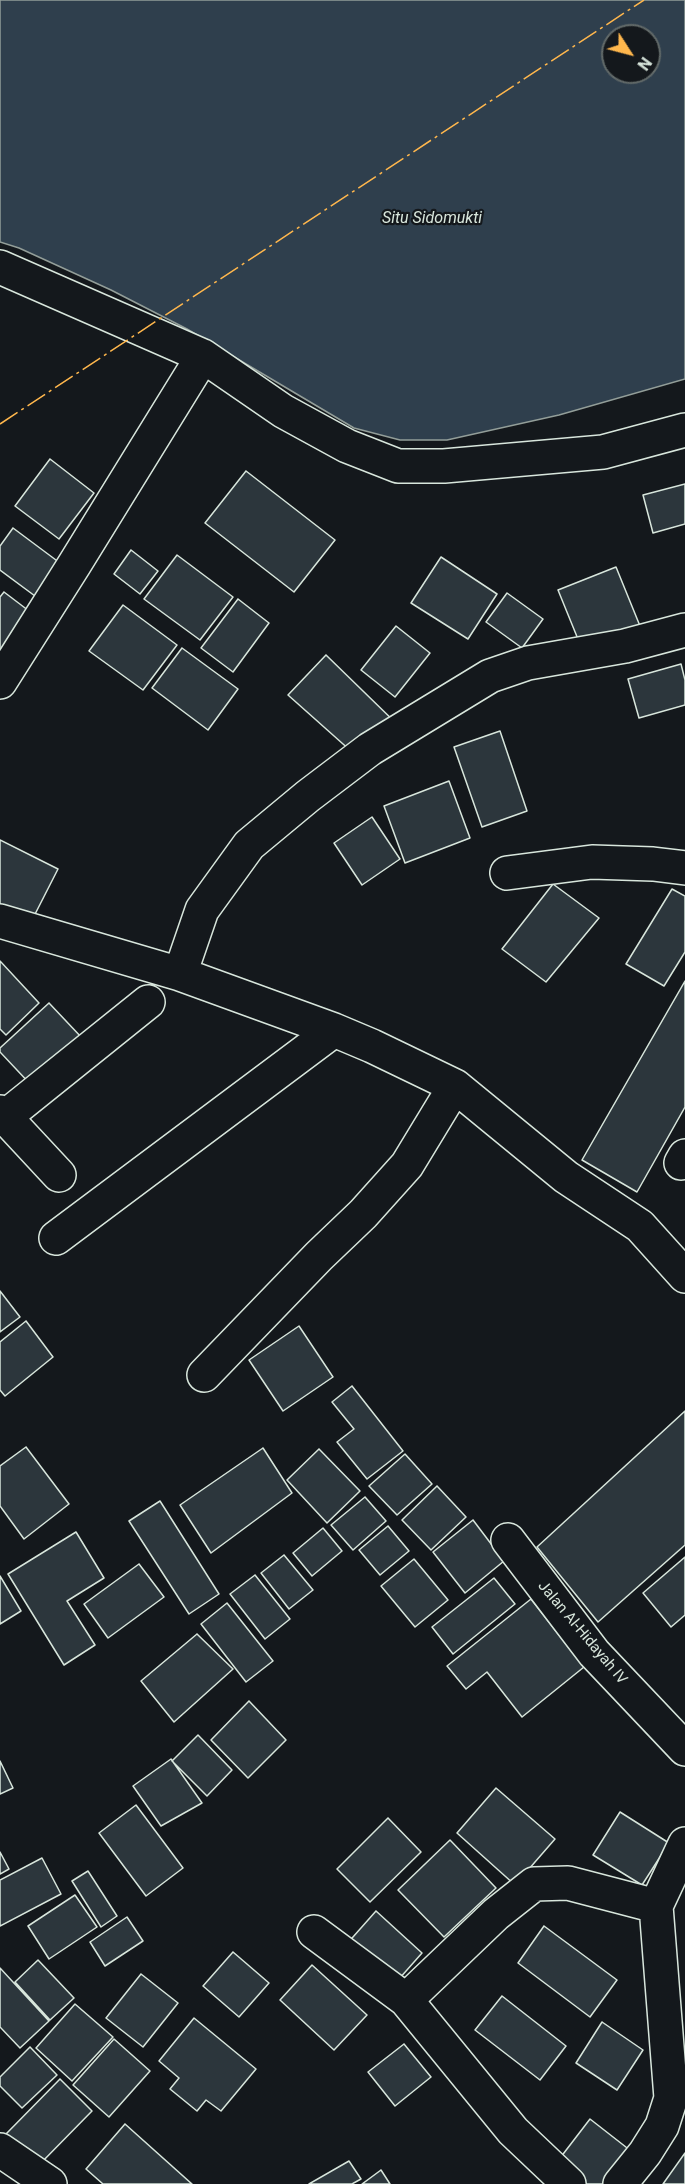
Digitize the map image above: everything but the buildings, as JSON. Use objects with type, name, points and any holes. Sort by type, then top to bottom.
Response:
[{"type":"street","points":[[0,267],[203,356],[283,411],[347,446],[398,466],[444,466],[603,452],[685,430]]},
{"type":"street","points":[[0,682],[203,356]]},
{"type":"street","points":[[180,974],[202,910],[249,845],[370,749],[490,676],[528,663],[625,646],[685,630]]},
{"type":"street","points":[[507,873],[592,862],[653,864],[685,868]]},
{"type":"street","points":[[0,921],[180,974],[334,1030],[455,1086],[567,1177],[640,1226],[685,1276]]},
{"type":"street","points":[[58,1174],[2,1114],[148,1002]]},
{"type":"street","points":[[56,1238],[334,1030]]},
{"type":"street","points":[[204,1375],[363,1214],[407,1165],[455,1086]]},
{"type":"street","name":"Jalan Al-Hidayah IV","points":[[508,1540],[594,1653],[685,1749]]},
{"type":"street","points":[[620,2184],[645,2153],[662,2126],[671,2098],[656,1906],[684,1850]]},
{"type":"street","points":[[406,2000],[496,1914],[534,1884],[568,1883],[656,1906]]},
{"type":"street","points":[[314,1932],[406,2000],[513,2131],[569,2184]]},
{"type":"street","points":[[0,2150],[50,2184]]},
{"type":"water","name":"Situ Sidomukti","points":[[0,0],[685,0],[685,379],[559,415],[447,440],[400,440],[354,428],[187,329],[111,290],[19,248],[0,242]]},
{"type":"power","points":[[0,424],[644,0]]}]
